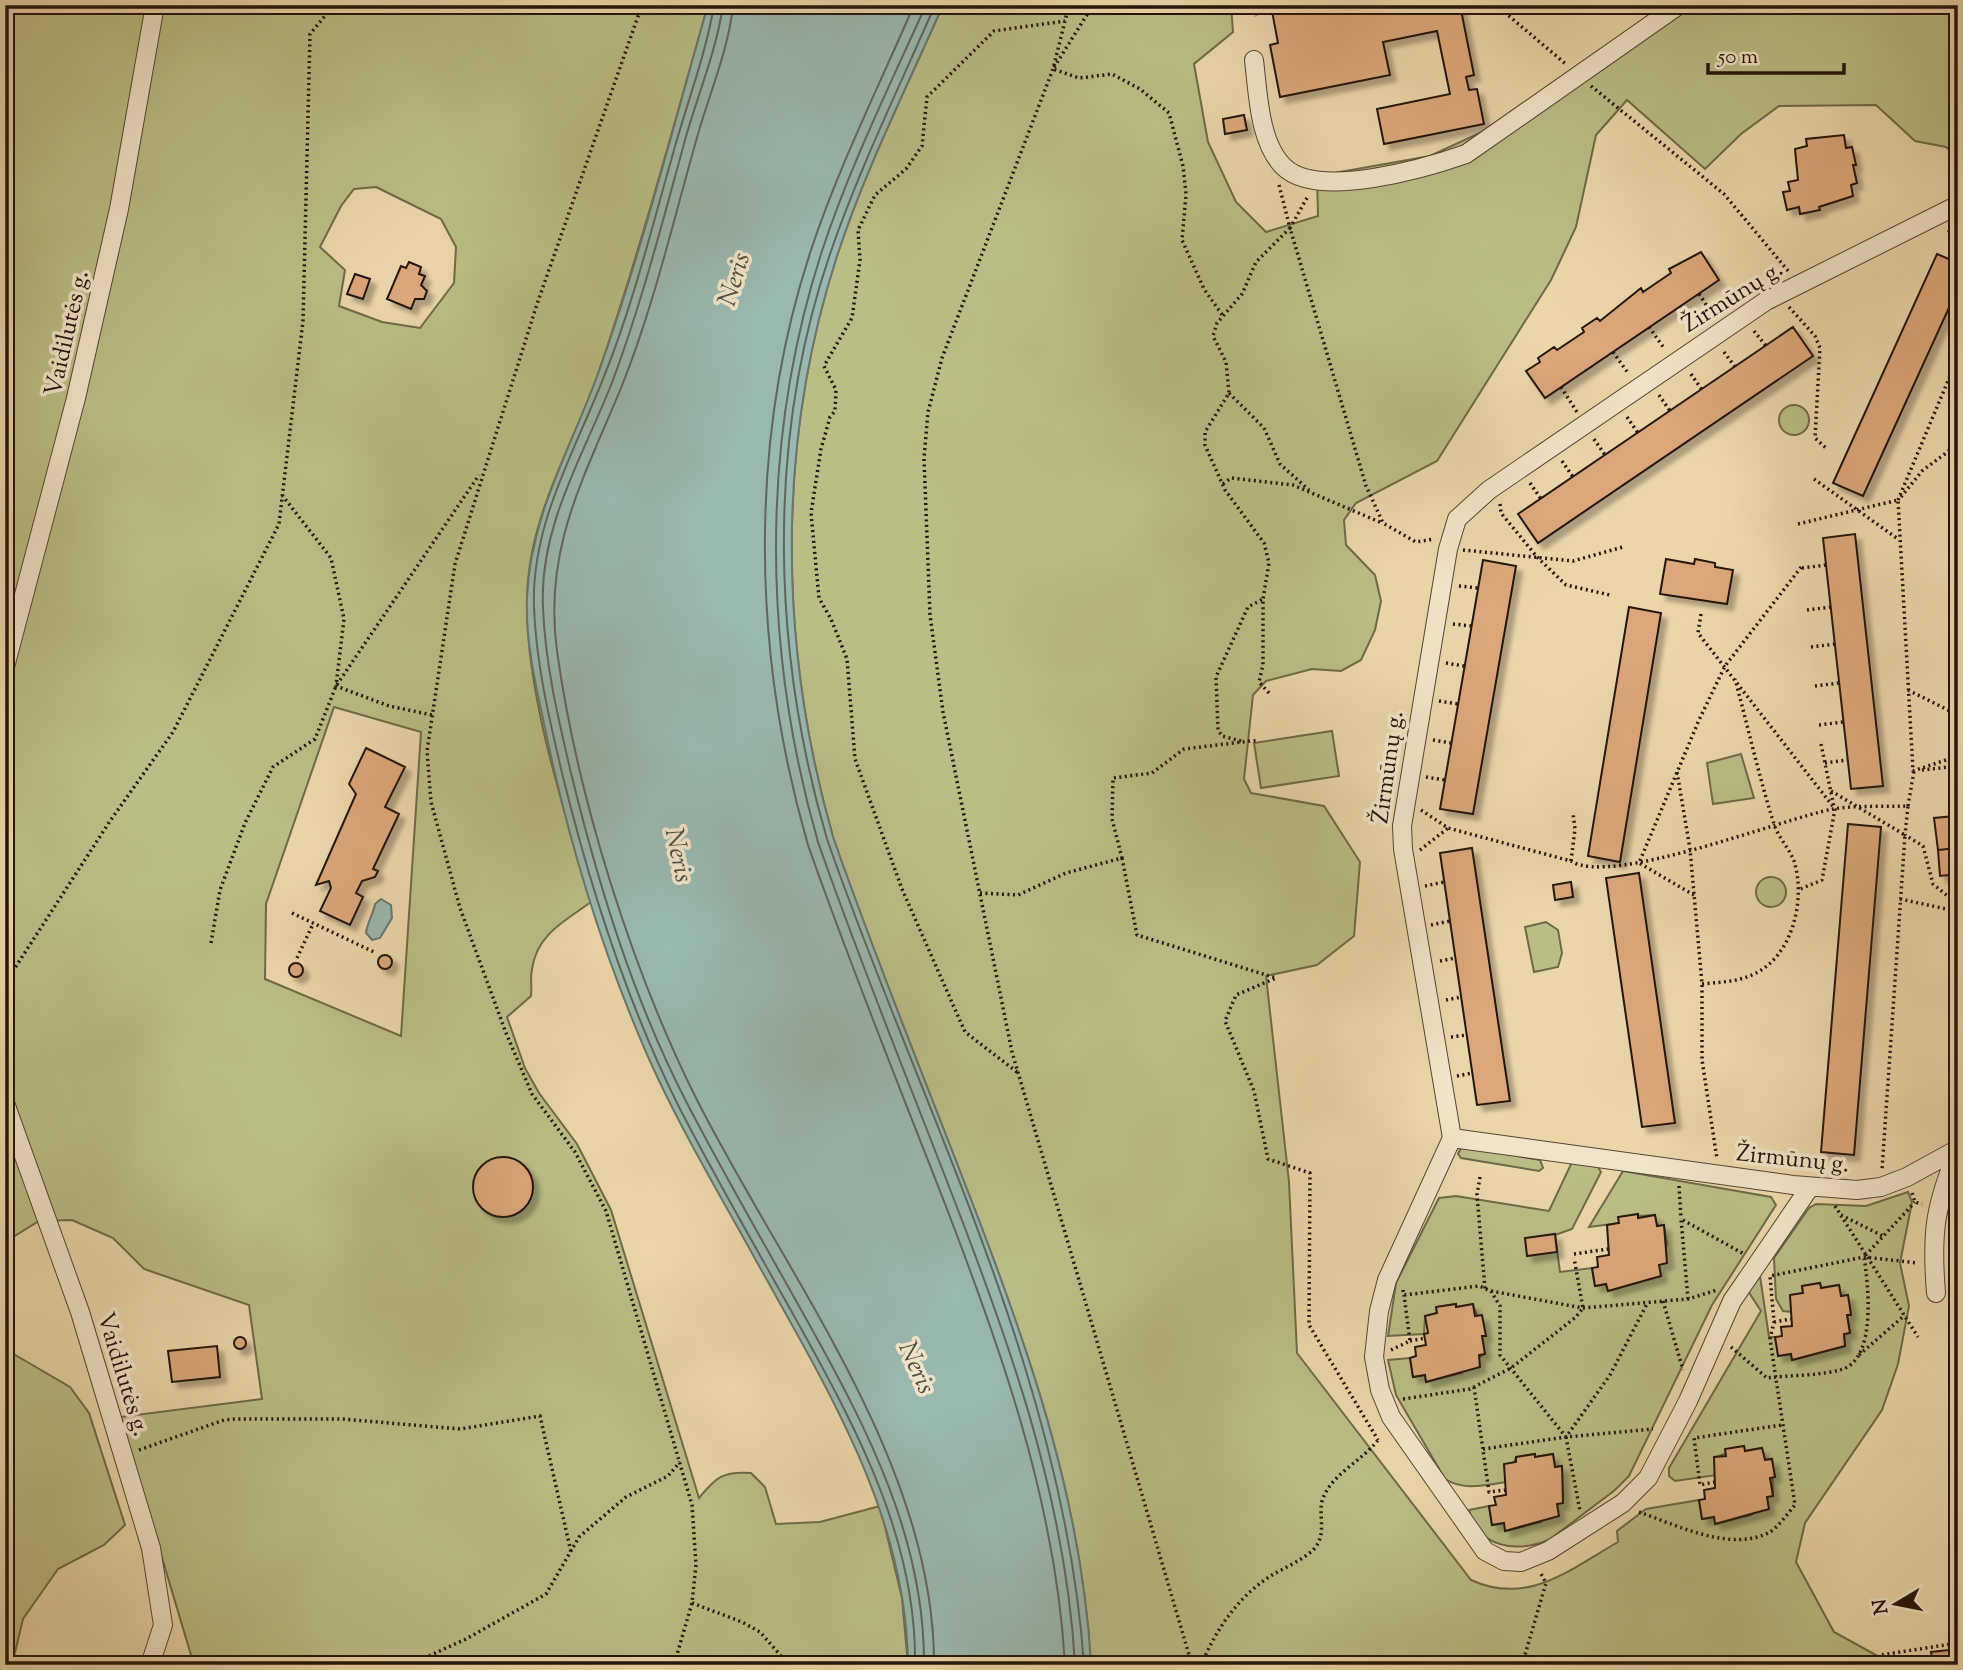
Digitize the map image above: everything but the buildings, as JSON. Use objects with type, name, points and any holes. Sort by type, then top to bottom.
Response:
[{"type":"street","name":"Vaidilutės g.","points":[[5,667],[76,398],[119,209],[155,5]]},
{"type":"street","points":[[1254,60],[1269,143],[1285,168],[1316,182],[1381,176],[1430,167],[1466,154],[1679,5]]},
{"type":"street","name":"Žirmūnų g.","points":[[1958,205],[1778,294],[1471,503],[1457,519],[1449,542],[1402,826],[1405,862],[1452,1138],[1817,1188],[1881,1187],[1907,1177],[1958,1149]]},
{"type":"street","name":"Vaidilutės g.","points":[[5,1102],[68,1276],[152,1548],[163,1625],[150,1665]]},
{"type":"street","points":[[1452,1138],[1393,1267],[1379,1311],[1374,1357],[1387,1410],[1485,1551],[1504,1561],[1521,1562],[1532,1558],[1618,1506],[1648,1478],[1691,1395],[1737,1293],[1817,1188]]},
{"type":"street","points":[[1936,1293],[1933,1238],[1937,1207],[1958,1149]]},
{"type":"path","points":[[5,998],[11,974],[110,821],[173,732],[278,524],[303,321],[310,34],[334,5]]},
{"type":"path","points":[[642,5],[482,470],[455,564],[427,751],[431,802],[460,908],[506,1033],[532,1094],[575,1152],[606,1211],[692,1505],[696,1565],[692,1603],[674,1665]]},
{"type":"path","points":[[1069,5],[1054,69],[942,358],[926,424],[924,458],[930,615],[943,712],[1019,1073],[1192,1665]]},
{"type":"path","points":[[1054,69],[1093,5]]},
{"type":"path","points":[[1253,5],[1256,16]]},
{"type":"path","points":[[1496,5],[1578,77],[1724,194],[1798,283]]},
{"type":"path","points":[[1019,1073],[965,1032],[902,889],[855,759],[847,660],[831,619],[819,598],[811,513],[821,449],[836,400],[836,390],[824,366],[852,318],[860,260],[858,230],[875,195],[906,169],[922,146],[927,96],[994,31],[1065,21]]},
{"type":"path","points":[[1054,69],[1079,78],[1112,74],[1140,89],[1169,113],[1183,166],[1186,194],[1182,240],[1205,289],[1223,316]]},
{"type":"path","points":[[1278,182],[1366,486],[1382,523]]},
{"type":"path","points":[[1269,693],[1259,682],[1263,666],[1263,599],[1269,563],[1264,543],[1223,484],[1205,445],[1205,432],[1229,393],[1226,362],[1213,336],[1217,323],[1242,294],[1256,262],[1290,228],[1316,182]]},
{"type":"path","points":[[1699,294],[1724,329]]},
{"type":"path","points":[[1778,294],[1815,336],[1820,348],[1815,438],[1827,449]]},
{"type":"path","points":[[1649,327],[1675,363]]},
{"type":"path","points":[[1613,352],[1639,387]]},
{"type":"path","points":[[1882,1170],[1900,899],[1913,771],[1898,539],[1898,500],[1958,357]]},
{"type":"path","points":[[1562,387],[1584,425]]},
{"type":"path","points":[[1229,393],[1264,428],[1280,464],[1314,494]]},
{"type":"path","points":[[1798,524],[1898,500],[1922,471],[1958,444]]},
{"type":"path","points":[[211,943],[220,890],[245,823],[273,767],[315,738],[337,686],[482,470]]},
{"type":"path","points":[[1223,484],[1231,478],[1293,485],[1382,523],[1416,542],[1449,542],[1538,558],[1573,561],[1623,547]]},
{"type":"path","points":[[1814,479],[1898,539]]},
{"type":"path","points":[[1496,485],[1501,513],[1538,558],[1566,585],[1610,595]]},
{"type":"path","points":[[282,495],[331,558],[344,619],[337,686]]},
{"type":"path","points":[[1639,863],[1725,666],[1802,567],[1826,565]]},
{"type":"path","points":[[1243,742],[1222,736],[1218,730],[1215,711],[1216,677],[1248,607],[1263,599]]},
{"type":"path","points":[[1807,610],[1831,607]]},
{"type":"path","points":[[1701,614],[1698,634],[1835,809]]},
{"type":"path","points":[[1811,647],[1835,644]]},
{"type":"path","points":[[1702,984],[1735,981],[1756,973],[1776,956],[1791,931],[1798,890],[1793,861],[1774,827],[1735,679]]},
{"type":"path","points":[[1815,686],[1839,683]]},
{"type":"path","points":[[337,686],[389,706],[432,715]]},
{"type":"path","points":[[1908,690],[1958,715]]},
{"type":"path","points":[[1819,725],[1843,722]]},
{"type":"path","points":[[1259,740],[1184,749],[1152,773],[1113,778],[1112,819],[1138,935],[1276,978],[1236,995],[1225,1021],[1254,1091],[1268,1159],[1310,1173],[1309,1325],[1378,1440]]},
{"type":"path","points":[[1798,890],[1822,880],[1835,809],[1821,744]]},
{"type":"path","points":[[1913,771],[1958,755]]},
{"type":"path","points":[[1825,763],[1847,760]]},
{"type":"path","points":[[1913,771],[1958,766]]},
{"type":"path","points":[[1677,772],[1690,849],[1702,984],[1702,1060],[1719,1175]]},
{"type":"path","points":[[1831,792],[1923,846],[1933,884],[1950,898]]},
{"type":"path","points":[[1404,802],[1448,828],[1571,861],[1581,867],[1639,863],[1835,809],[1908,806]]},
{"type":"path","points":[[1571,861],[1575,829],[1573,813]]},
{"type":"path","points":[[1405,862],[1448,828]]},
{"type":"path","points":[[980,893],[1018,895],[1066,873],[1122,858]]},
{"type":"path","points":[[1639,863],[1694,895]]},
{"type":"path","points":[[1900,899],[1951,910]]},
{"type":"path","points":[[292,914],[376,953]]},
{"type":"path","points":[[297,958],[313,923]]},
{"type":"path","points":[[1678,1168],[1688,1299]]},
{"type":"path","points":[[1480,1177],[1476,1195],[1485,1289]]},
{"type":"path","points":[[1817,1188],[1839,1213],[1918,1337]]},
{"type":"path","points":[[1864,1256],[1914,1202]]},
{"type":"path","points":[[1839,1213],[1883,1236]]},
{"type":"path","points":[[1681,1219],[1759,1262]]},
{"type":"path","points":[[1958,1220],[1958,1273]]},
{"type":"path","points":[[1201,1665],[1224,1621],[1243,1597],[1317,1546],[1324,1522],[1322,1500],[1333,1480],[1354,1465],[1378,1440],[1387,1410],[1475,1387],[1511,1368],[1576,1317],[1583,1308],[1574,1256],[1608,1249]]},
{"type":"path","points":[[1618,1506],[1713,1536],[1750,1540],[1771,1532],[1795,1505],[1770,1339],[1774,1322],[1770,1276],[1864,1256],[1934,1265]]},
{"type":"path","points":[[1858,1356],[1866,1333],[1870,1296],[1864,1256]]},
{"type":"path","points":[[1393,1267],[1400,1273],[1410,1341]]},
{"type":"path","points":[[1404,1295],[1479,1286],[1491,1291],[1583,1308],[1688,1299],[1729,1287],[1737,1293]]},
{"type":"path","points":[[1491,1291],[1500,1306],[1500,1354],[1566,1437],[1583,1528]]},
{"type":"path","points":[[1663,1301],[1691,1395]]},
{"type":"path","points":[[1566,1437],[1610,1375],[1648,1302]]},
{"type":"path","points":[[1717,1336],[1767,1378],[1845,1368],[1905,1315]]},
{"type":"path","points":[[1774,1322],[1791,1319]]},
{"type":"path","points":[[1374,1357],[1410,1341],[1425,1338]]},
{"type":"path","points":[[1475,1387],[1489,1492],[1505,1490]]},
{"type":"path","points":[[124,1456],[224,1420],[342,1419],[460,1429],[540,1416],[571,1552]]},
{"type":"path","points":[[1483,1449],[1566,1437],[1675,1427],[1694,1438],[1782,1425]]},
{"type":"path","points":[[1694,1438],[1700,1485],[1715,1482]]},
{"type":"path","points":[[409,1665],[466,1639],[546,1594],[579,1537],[626,1497],[668,1476],[680,1462]]},
{"type":"path","points":[[1522,1665],[1546,1583],[1532,1558]]},
{"type":"path","points":[[692,1603],[742,1622],[760,1632],[789,1665]]},
{"type":"path","points":[[1880,1665],[1881,1655],[1958,1643]]},
{"type":"green space","points":[[5,5],[708,5],[614,326],[534,541],[527,602],[533,676],[549,754],[591,902],[546,937],[535,957],[531,972],[531,996],[507,1017],[525,1068],[539,1093],[577,1144],[611,1210],[699,1498],[710,1485],[727,1474],[751,1473],[765,1487],[776,1524],[820,1522],[880,1506],[902,1598],[908,1665],[194,1665],[120,1417],[262,1399],[249,1305],[144,1269],[113,1238],[72,1220],[39,1221],[5,1242]],"holes":[[[376,187],[441,219],[456,247],[454,283],[420,328],[382,322],[339,306],[345,270],[320,247],[341,206],[354,189]],[[334,707],[421,732],[401,1036],[265,979],[266,904]]]},
{"type":"green space","points":[[943,5],[1231,5],[1233,32],[1194,64],[1208,142],[1236,202],[1266,232],[1318,216],[1317,176],[1430,156],[1482,132],[1664,5],[1958,5],[1949,57],[1958,91],[1958,158],[1946,147],[1915,141],[1876,105],[1779,106],[1741,134],[1705,169],[1627,100],[1596,135],[1576,227],[1551,280],[1437,461],[1356,503],[1344,520],[1346,545],[1375,575],[1381,601],[1375,630],[1361,660],[1341,671],[1312,669],[1266,681],[1253,695],[1244,779],[1251,793],[1324,806],[1360,862],[1354,936],[1317,965],[1266,976],[1289,1182],[1297,1353],[1471,1580],[1492,1587],[1530,1587],[1565,1573],[1618,1542],[1617,1531],[1646,1509],[1699,1500],[1702,1519],[1714,1517],[1716,1524],[1751,1515],[1767,1497],[1773,1496],[1772,1459],[1765,1460],[1762,1448],[1745,1451],[1744,1446],[1714,1458],[1717,1475],[1675,1481],[1669,1476],[1669,1468],[1761,1311],[1748,1291],[1760,1276],[1769,1337],[1775,1337],[1779,1355],[1791,1354],[1793,1360],[1845,1346],[1844,1334],[1850,1333],[1847,1315],[1851,1314],[1848,1296],[1841,1296],[1839,1285],[1821,1288],[1820,1283],[1802,1286],[1803,1293],[1790,1295],[1793,1312],[1783,1311],[1776,1299],[1774,1258],[1809,1208],[1816,1204],[1866,1206],[1908,1192],[1912,1202],[1900,1263],[1909,1306],[1898,1364],[1882,1410],[1805,1523],[1796,1562],[1834,1632],[1894,1665],[1091,1665],[1076,1540],[1047,1417],[986,1238],[833,837],[815,766],[802,693],[794,620],[794,474],[816,330],[836,259],[859,194]]},
{"type":"green space","points":[[1794,405],[1800,406],[1808,414],[1808,426],[1800,434],[1794,435],[1788,434],[1780,426],[1779,420],[1780,414],[1788,406]]},
{"type":"green space","points":[[1332,731],[1339,776],[1261,788],[1254,743]]},
{"type":"green space","points":[[1741,754],[1754,798],[1713,804],[1707,763]]},
{"type":"green space","points":[[1771,877],[1777,878],[1785,886],[1785,898],[1777,906],[1771,907],[1765,906],[1757,898],[1756,892],[1757,886],[1765,878]]},
{"type":"green space","points":[[1546,922],[1558,930],[1562,953],[1558,967],[1534,972],[1525,927]]},
{"type":"green space","points":[[1462,1146],[1540,1160],[1543,1168],[1539,1171],[1461,1158],[1458,1154]]},
{"type":"green space","points":[[1572,1162],[1596,1164],[1601,1172],[1572,1229],[1555,1235],[1560,1272],[1592,1268],[1595,1286],[1606,1284],[1608,1291],[1661,1276],[1659,1265],[1667,1244],[1664,1226],[1657,1226],[1655,1215],[1619,1217],[1619,1223],[1589,1227],[1623,1171],[1771,1197],[1776,1205],[1712,1305],[1629,1476],[1615,1490],[1549,1540],[1524,1546],[1500,1544],[1481,1533],[1469,1510],[1489,1506],[1492,1525],[1504,1523],[1506,1531],[1541,1522],[1557,1504],[1563,1503],[1562,1466],[1555,1467],[1553,1454],[1535,1457],[1534,1454],[1516,1457],[1507,1482],[1467,1486],[1445,1479],[1396,1395],[1388,1360],[1410,1358],[1413,1377],[1425,1375],[1426,1382],[1462,1373],[1462,1370],[1484,1354],[1482,1336],[1485,1336],[1473,1305],[1456,1307],[1455,1304],[1436,1307],[1437,1313],[1425,1316],[1424,1334],[1388,1336],[1396,1283],[1439,1198],[1456,1196],[1549,1211]]},
{"type":"green space","points":[[5,1349],[70,1387],[89,1413],[125,1525],[104,1545],[58,1569],[23,1619],[12,1665],[5,1665]]},
{"type":"water","name":"Neris","points":[[708,5],[943,5],[859,194],[836,259],[816,330],[794,474],[794,620],[802,693],[815,766],[833,837],[986,1238],[1047,1417],[1076,1540],[1091,1665],[908,1665],[904,1609],[893,1555],[877,1502],[857,1451],[807,1352],[686,1133],[649,1059],[604,944],[558,787],[530,654],[527,598],[530,568],[544,510],[599,371],[629,280]]},
{"type":"water","points":[[381,899],[391,905],[392,918],[380,938],[372,940],[366,933],[375,904]]}]
